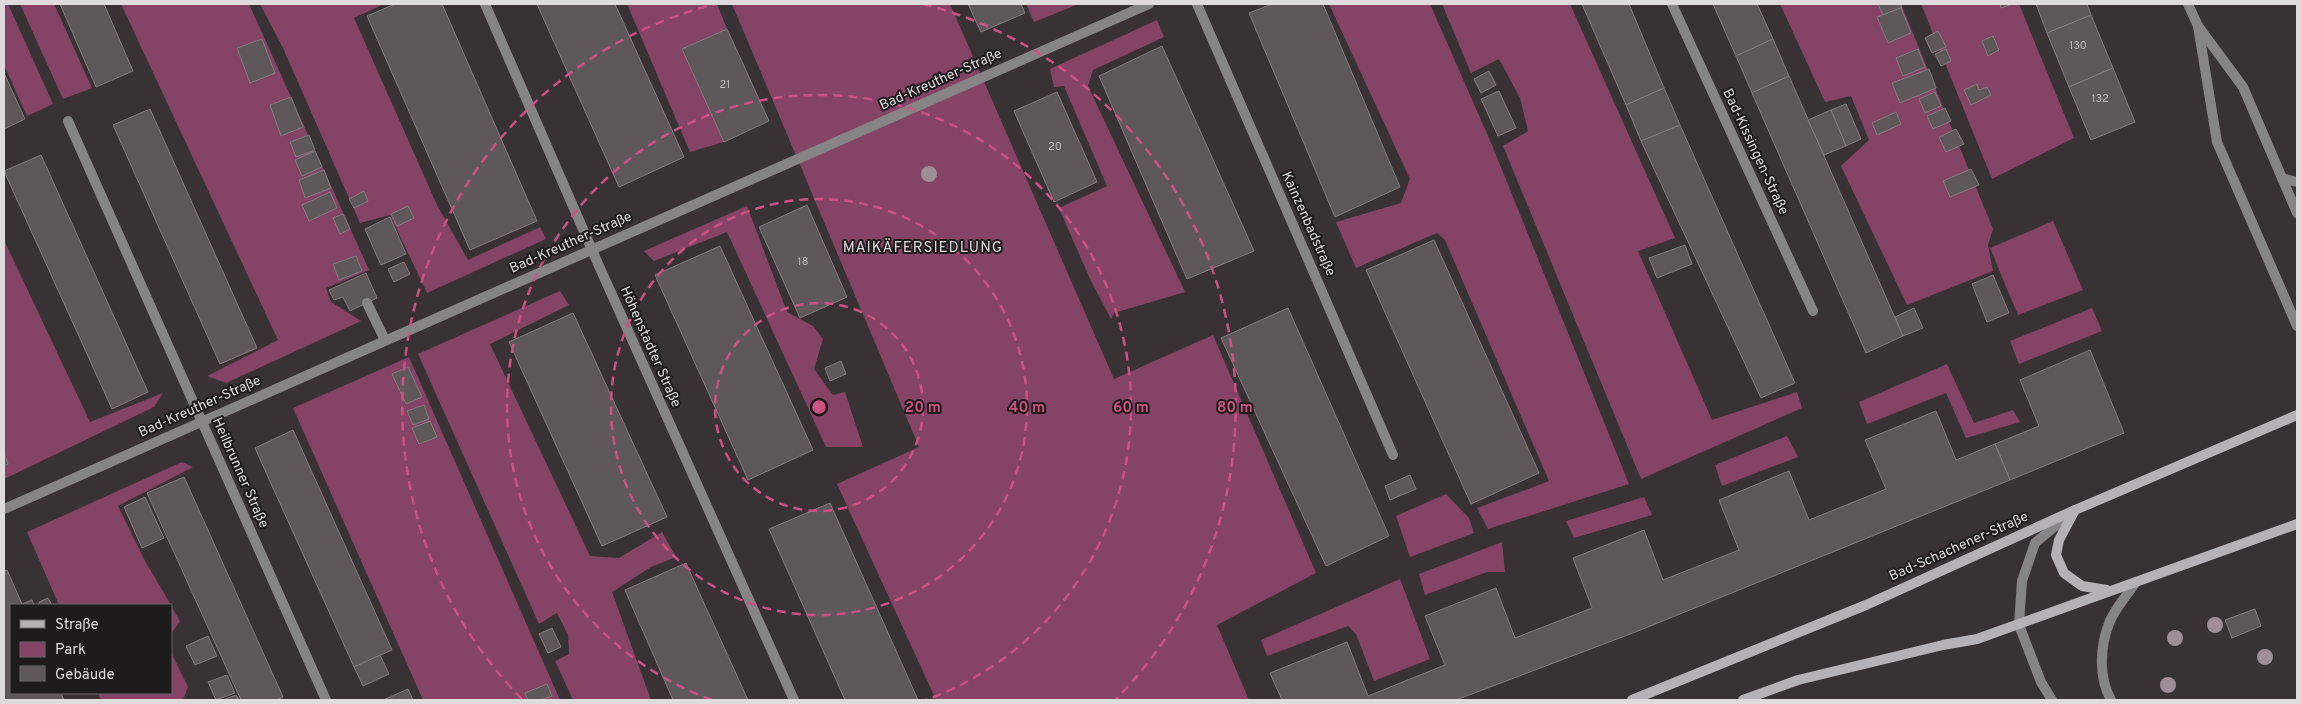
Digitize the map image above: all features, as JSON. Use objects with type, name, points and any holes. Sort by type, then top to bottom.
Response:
[{"type":"main road","name":"Bad-Schachener-Straße","points":[[1632,700],[1866,605],[2074,510],[2297,415]]},
{"type":"main road","points":[[2074,510],[2059,540],[2056,555],[2064,573],[2082,586],[2108,591]]},
{"type":"main road","points":[[1743,700],[1798,680],[1942,645],[1976,639],[2297,524]]},
{"type":"street","name":"Höhenstadter Straße","points":[[485,4],[592,249],[794,700]]},
{"type":"street","name":"Bad-Kreuther-Straße","points":[[4,509],[1149,4]]},
{"type":"street","name":"Kainzenbadstraße","points":[[1197,4],[1393,455]]},
{"type":"street","name":"Bad-Kissingen-Straße","points":[[1672,4],[1813,311]]},
{"type":"street","points":[[2188,4],[2198,26],[2243,87],[2297,213]]},
{"type":"street","points":[[2198,26],[2217,142],[2272,273],[2297,326]]},
{"type":"street","name":"Heilbrunner Straße","points":[[68,121],[326,700]]},
{"type":"street","points":[[2282,178],[2297,182]]},
{"type":"street","points":[[367,303],[385,340]]},
{"type":"street","points":[[2052,700],[2041,682],[2019,625],[2022,581],[2036,543],[2074,510]]},
{"type":"street","points":[[2111,700],[2101,661],[2110,620],[2136,582]]},
{"type":"green space","points":[[4,4],[8,4],[53,104],[27,116],[4,65]]},
{"type":"green space","points":[[20,4],[54,4],[92,88],[63,99]]},
{"type":"green space","points":[[121,4],[249,4],[369,270],[326,288],[331,302],[361,321],[226,383],[207,376],[278,340]]},
{"type":"green space","points":[[260,4],[384,4],[354,18],[437,205],[468,260],[540,227],[546,239],[427,293],[390,215],[360,223],[283,48]]},
{"type":"green space","points":[[627,4],[717,4],[727,29],[682,49],[724,142],[690,152]]},
{"type":"green space","points":[[732,4],[950,4],[1114,379],[1213,335],[1316,573],[1217,625],[1249,700],[936,700],[837,484],[919,447]]},
{"type":"green space","points":[[1026,4],[1079,4],[1034,22]]},
{"type":"green space","points":[[1329,4],[1430,4],[1492,145],[1629,484],[1488,529],[1477,508],[1549,481],[1445,240],[1437,233],[1356,268],[1336,222],[1401,203],[1410,179]]},
{"type":"green space","points":[[1442,4],[1570,4],[1675,238],[1638,251],[1712,420],[1797,392],[1802,408],[1641,479],[1503,146],[1528,131],[1520,98],[1499,59],[1471,73]]},
{"type":"green space","points":[[1780,4],[1901,4],[1993,229],[1988,245],[1993,271],[1907,305],[1841,166],[1869,140],[1851,96],[1825,102]]},
{"type":"green space","points":[[1921,4],[2019,4],[2074,138],[1992,179]]},
{"type":"green space","points":[[1157,20],[1164,37],[1093,70],[1088,86],[1185,292],[1114,313],[1111,319],[1090,279],[1059,208],[1107,186],[1064,86],[1054,87],[1050,69]]},
{"type":"green space","points":[[747,206],[787,312],[813,326],[823,339],[814,369],[833,395],[845,392],[863,447],[826,447],[727,232],[654,261],[644,251]]},
{"type":"green space","points":[[2053,221],[2083,290],[2018,315],[1990,248]]},
{"type":"green space","points":[[4,240],[90,422],[163,393],[154,407],[4,479]]},
{"type":"green space","points":[[560,291],[569,305],[490,344],[590,556],[619,558],[662,532],[676,557],[651,567],[612,592],[651,700],[573,700],[555,661],[569,654],[568,635],[557,613],[539,624],[418,354]]},
{"type":"green space","points":[[2092,308],[2102,331],[2019,364],[2010,341]]},
{"type":"green space","points":[[409,357],[560,700],[423,700],[293,408]]},
{"type":"green space","points":[[1947,364],[1974,423],[2013,410],[2020,422],[1966,438],[1946,393],[1867,424],[1859,402]]},
{"type":"green space","points":[[1787,436],[1798,457],[1722,486],[1715,465]]},
{"type":"green space","points":[[182,462],[193,467],[118,506],[145,561],[170,604],[59,604],[27,532]]},
{"type":"green space","points":[[1446,494],[1469,518],[1474,533],[1410,557],[1396,516]]},
{"type":"green space","points":[[1644,497],[1652,515],[1574,538],[1566,521]]},
{"type":"green space","points":[[1502,542],[1505,572],[1487,572],[1425,595],[1419,574]]},
{"type":"green space","points":[[1400,579],[1430,659],[1374,681],[1356,634],[1348,626],[1267,656],[1261,640]]},
{"type":"green space","points":[[172,608],[180,621],[172,633]]},
{"type":"green space","points":[[172,654],[188,687],[183,700],[101,700],[98,694],[172,694]]},
{"type":"building","points":[[60,4],[104,4],[133,71],[96,87]]},
{"type":"building","points":[[395,4],[442,4],[537,221],[470,250],[367,16]]},
{"type":"building","points":[[537,4],[615,4],[684,157],[619,187]]},
{"type":"building","points":[[968,4],[1021,4],[1025,13],[981,32]]},
{"type":"building","points":[[1272,4],[1323,4],[1400,187],[1335,217],[1249,13]]},
{"type":"building","points":[[1582,4],[1629,4],[1664,88],[1626,105]]},
{"type":"building","points":[[1713,4],[1757,4],[1773,39],[1736,56]]},
{"type":"building","points":[[1878,4],[1900,4],[1902,7],[1883,15]]},
{"type":"building","points":[[2000,4],[2012,4],[2001,8]]},
{"type":"building","points":[[2036,4],[2087,4],[2091,15],[2047,33]]},
{"type":"building","points":[[1901,8],[1911,33],[1888,43],[1877,17]]},
{"type":"building","points":[[2091,15],[2113,68],[2069,87],[2047,33]]},
{"type":"building","points":[[727,29],[769,121],[724,142],[682,49]]},
{"type":"building","points":[[1938,31],[1946,47],[1932,53],[1925,38]]},
{"type":"building","points":[[1993,36],[1999,50],[1988,56],[1982,41]]},
{"type":"building","points":[[262,39],[275,73],[250,83],[237,48]]},
{"type":"building","points":[[1773,39],[1789,76],[1752,93],[1736,56]]},
{"type":"building","points":[[1162,46],[1254,251],[1187,279],[1099,76]]},
{"type":"building","points":[[1918,49],[1925,67],[1903,76],[1896,58]]},
{"type":"building","points":[[1946,49],[1951,61],[1941,66],[1935,54]]},
{"type":"building","points":[[2113,68],[2135,122],[2091,140],[2069,87]]},
{"type":"building","points":[[1929,69],[1936,88],[1900,103],[1892,83]]},
{"type":"building","points":[[1489,71],[1496,85],[1481,93],[1474,79]]},
{"type":"building","points":[[4,73],[25,119],[4,129]]},
{"type":"building","points":[[1789,76],[1903,336],[1866,353],[1752,93]]},
{"type":"building","points":[[1977,84],[1979,90],[1987,87],[1991,95],[1971,105],[1964,90]]},
{"type":"building","points":[[1664,88],[1680,125],[1641,141],[1626,105]]},
{"type":"building","points":[[1499,91],[1516,128],[1498,136],[1481,99]]},
{"type":"building","points":[[1057,92],[1097,182],[1054,202],[1014,111]]},
{"type":"building","points":[[1935,92],[1941,106],[1925,113],[1919,99]]},
{"type":"building","points":[[291,97],[303,127],[281,136],[270,105]]},
{"type":"building","points":[[1846,104],[1861,139],[1846,146],[1831,110]]},
{"type":"building","points":[[1945,108],[1951,121],[1933,129],[1927,116]]},
{"type":"building","points":[[150,109],[257,348],[220,364],[113,125]]},
{"type":"building","points":[[1831,110],[1846,146],[1824,155],[1808,120]]},
{"type":"building","points":[[1896,112],[1901,124],[1877,135],[1872,123]]},
{"type":"building","points":[[1680,125],[1795,383],[1761,398],[1641,141]]},
{"type":"building","points":[[1956,129],[1964,144],[1946,152],[1939,137]]},
{"type":"building","points":[[309,135],[315,150],[296,157],[290,142]]},
{"type":"building","points":[[315,151],[322,167],[302,176],[295,160]]},
{"type":"building","points":[[41,155],[148,392],[112,409],[4,171]]},
{"type":"building","points":[[1971,169],[1979,185],[1950,197],[1943,181]]},
{"type":"building","points":[[324,170],[331,188],[305,198],[299,180]]},
{"type":"building","points":[[364,191],[368,201],[354,208],[349,199]]},
{"type":"building","points":[[330,192],[337,208],[309,221],[302,205]]},
{"type":"building","points":[[807,205],[847,297],[800,318],[759,227]]},
{"type":"building","points":[[408,206],[414,218],[397,226],[391,214]]},
{"type":"building","points":[[343,214],[350,229],[340,234],[333,218]]},
{"type":"building","points":[[390,217],[406,254],[381,265],[365,229]]},
{"type":"building","points":[[1434,240],[1539,473],[1471,504],[1366,270]]},
{"type":"building","points":[[1685,245],[1692,264],[1657,278],[1649,258]]},
{"type":"building","points":[[720,246],[813,450],[748,480],[655,275]]},
{"type":"building","points":[[356,256],[362,271],[339,280],[333,264]]},
{"type":"building","points":[[404,262],[410,274],[394,282],[388,269]]},
{"type":"building","points":[[366,273],[377,298],[350,311],[343,297],[334,300],[329,290]]},
{"type":"building","points":[[1993,275],[2009,313],[1987,322],[1972,284]]},
{"type":"building","points":[[1288,308],[1389,536],[1326,566],[1221,338]]},
{"type":"building","points":[[1914,308],[1923,328],[1903,336],[1895,317]]},
{"type":"building","points":[[573,313],[667,517],[602,546],[509,342]]},
{"type":"building","points":[[2090,350],[2124,433],[2010,480],[1995,444],[2039,426],[2020,380]]},
{"type":"building","points":[[841,361],[846,374],[830,381],[825,368]]},
{"type":"building","points":[[408,367],[422,397],[406,404],[392,374]]},
{"type":"building","points":[[424,405],[429,419],[413,425],[407,411]]},
{"type":"building","points":[[1936,411],[1956,460],[1995,444],[2010,480],[1638,631],[1456,700],[1282,700],[1270,673],[1347,642],[1368,696],[1445,665],[1425,616],[1496,588],[1515,638],[1592,608],[1573,558],[1644,530],[1663,580],[1739,550],[1719,500],[1789,471],[1809,520],[1886,489],[1865,440]]},
{"type":"building","points":[[430,421],[437,437],[419,444],[412,428]]},
{"type":"building","points":[[293,430],[392,650],[354,667],[255,448]]},
{"type":"building","points":[[4,453],[8,464],[4,466]]},
{"type":"building","points":[[1410,475],[1416,489],[1390,500],[1385,486]]},
{"type":"building","points":[[184,477],[283,697],[277,700],[241,700],[147,493]]},
{"type":"building","points":[[145,497],[164,538],[142,548],[124,507]]},
{"type":"building","points":[[830,503],[918,700],[845,700],[769,529]]},
{"type":"building","points":[[686,563],[748,700],[673,700],[625,590]]},
{"type":"building","points":[[7,570],[22,604],[10,604],[10,694],[61,694],[64,700],[4,700],[4,571]]},
{"type":"building","points":[[48,598],[51,604],[40,604],[39,602]]},
{"type":"building","points":[[32,600],[34,604],[22,604]]},
{"type":"building","points":[[2255,609],[2261,626],[2232,638],[2225,620]]},
{"type":"building","points":[[552,628],[561,647],[548,653],[539,634]]},
{"type":"building","points":[[208,636],[217,656],[195,665],[186,646]]},
{"type":"building","points":[[380,655],[389,674],[363,686],[354,667]]},
{"type":"building","points":[[227,675],[235,693],[216,700],[208,682]]},
{"type":"building","points":[[547,684],[552,696],[541,700],[528,700],[525,693]]},
{"type":"building","points":[[408,689],[413,700],[383,700]]},
{"type":"building","points":[[236,695],[239,700],[223,700]]},
{"type":"district","name":"MAIKÄFERSIEDLUNG","points":[[923,248]]}]
